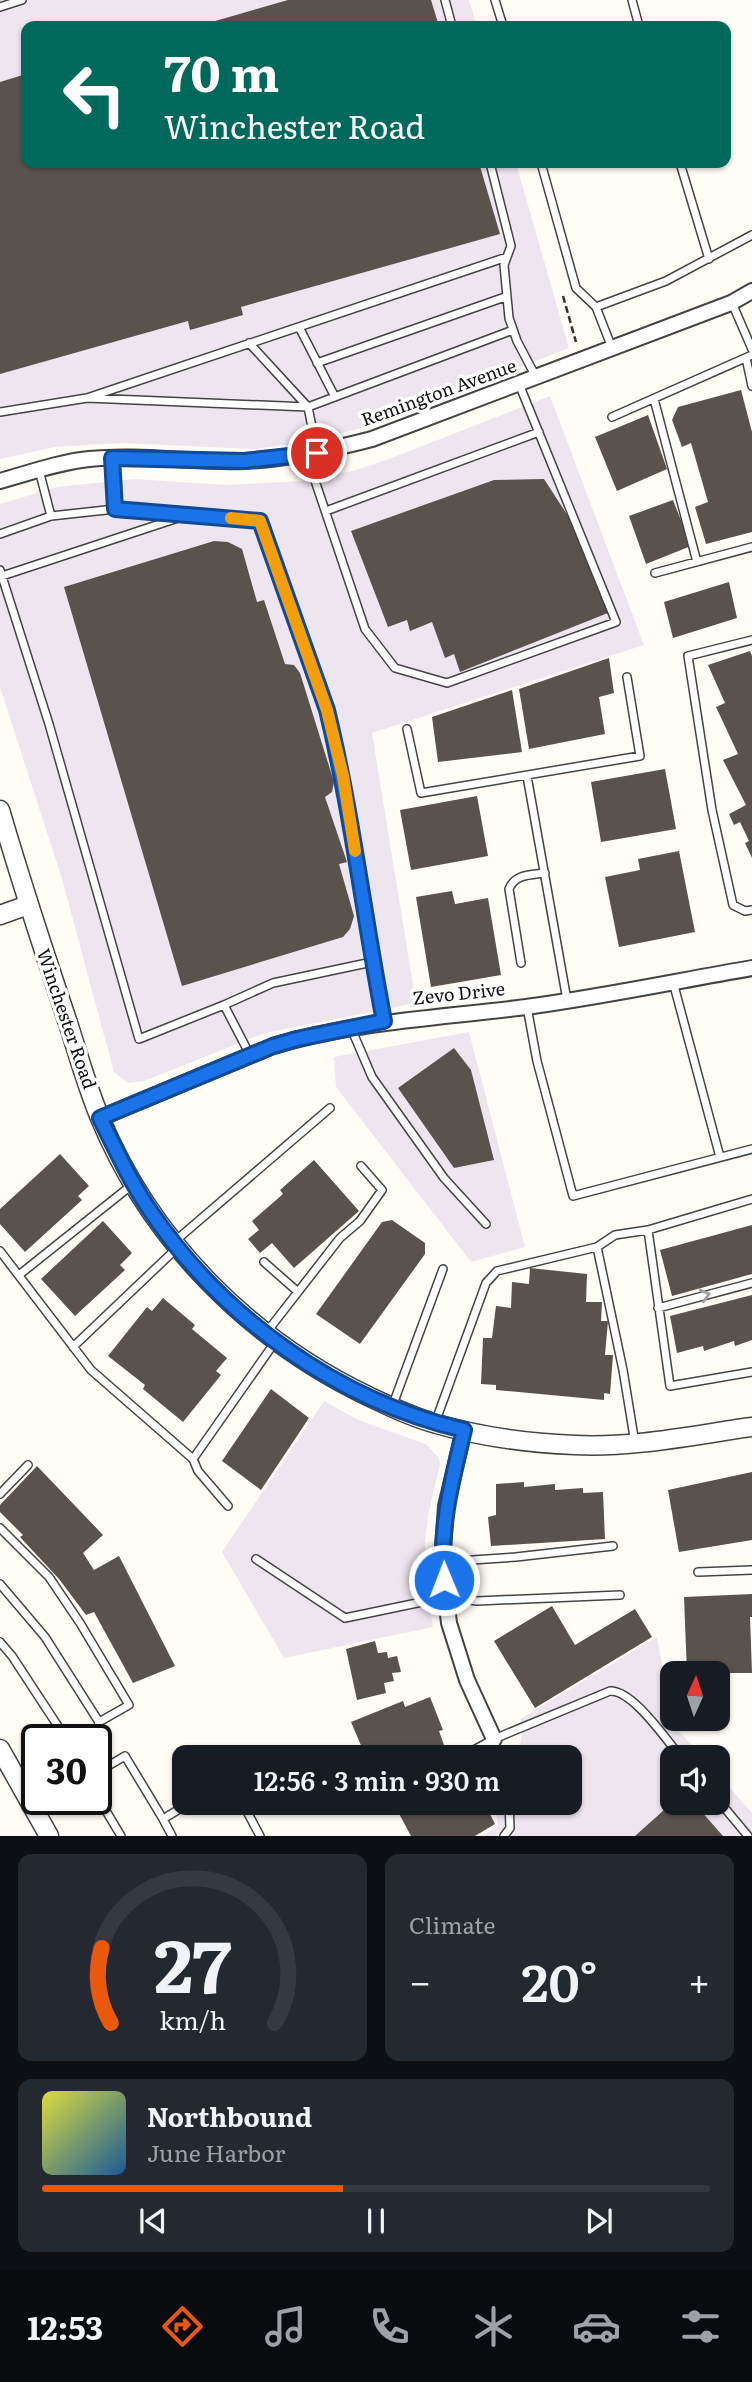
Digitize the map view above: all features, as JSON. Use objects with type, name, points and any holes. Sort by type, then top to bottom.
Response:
[{"type":"street","name":"Remington Avenue","points":[[0,481],[64,463],[112,458],[244,461],[312,453],[372,439],[731,303],[752,291]]},
{"type":"street","name":"Winchester Road","points":[[0,810],[28,905],[100,1118],[133,1184],[176,1245],[204,1277],[270,1337],[340,1382],[392,1407],[435,1424],[464,1430],[563,1444],[635,1443],[752,1427]]},
{"type":"street","points":[[0,915],[28,905]]},
{"type":"street","name":"Zevo Drive","points":[[100,1118],[297,1039],[384,1021],[527,1007],[752,968]]},
{"type":"street","points":[[464,1430],[446,1506],[442,1562],[449,1623],[467,1680],[494,1739]]},
{"type":"street","points":[[0,1749],[49,1836]]},
{"type":"lane","points":[[0,7],[22,0]]},
{"type":"lane","points":[[445,0],[451,21]]},
{"type":"lane","points":[[495,0],[501,21]]},
{"type":"lane","points":[[632,0],[638,21]]},
{"type":"lane","points":[[491,168],[511,246],[504,265],[505,297],[513,330],[536,377]]},
{"type":"lane","points":[[542,168],[576,288],[596,307],[612,348]]},
{"type":"lane","points":[[682,168],[709,259]]},
{"type":"lane","points":[[596,307],[666,281],[752,235]]},
{"type":"lane","points":[[0,412],[87,398],[507,257]]},
{"type":"lane","points":[[317,363],[505,297]]},
{"type":"lane","points":[[731,303],[750,354],[752,386]]},
{"type":"lane","points":[[299,327],[335,397]]},
{"type":"lane","points":[[87,398],[308,407],[513,330]]},
{"type":"lane","points":[[250,344],[308,407],[312,453],[326,511],[365,629],[395,668],[447,683],[616,622],[519,384]]},
{"type":"lane","points":[[612,417],[750,354]]},
{"type":"lane","points":[[654,399],[696,562]]},
{"type":"lane","points":[[326,511],[539,432]]},
{"type":"lane","points":[[112,458],[115,509]]},
{"type":"lane","points":[[39,470],[51,516]]},
{"type":"lane","points":[[0,534],[51,516],[115,509],[260,521],[327,710],[343,776],[384,1021]]},
{"type":"lane","points":[[188,514],[1,573],[49,724],[139,1040],[273,983],[372,962]]},
{"type":"lane","points":[[655,573],[752,547]]},
{"type":"lane","points":[[752,640],[688,656],[712,810],[733,905],[745,911],[752,910]]},
{"type":"lane","points":[[407,729],[421,793],[640,756],[627,677]]},
{"type":"lane","points":[[527,776],[567,1000]]},
{"type":"lane","points":[[521,963],[509,889],[517,878],[545,873]]},
{"type":"lane","points":[[672,982],[720,1157]]},
{"type":"lane","points":[[224,1005],[251,1056]]},
{"type":"lane","points":[[527,1007],[537,1061],[573,1196],[752,1149]]},
{"type":"lane","points":[[350,1028],[372,1077],[444,1178],[486,1224]]},
{"type":"lane","points":[[73,1346],[176,1245],[330,1108]]},
{"type":"lane","points":[[192,1459],[299,1292],[340,1238],[360,1221],[382,1190],[361,1166]]},
{"type":"lane","points":[[19,1275],[133,1184]]},
{"type":"lane","points":[[435,1424],[491,1275],[497,1271],[597,1247],[615,1235],[648,1230],[752,1199]]},
{"type":"lane","points":[[648,1230],[670,1386],[752,1372]]},
{"type":"lane","points":[[597,1247],[623,1370],[635,1443]]},
{"type":"lane","points":[[0,1251],[91,1370],[192,1459],[198,1471],[228,1506]]},
{"type":"lane","points":[[264,1262],[299,1292]]},
{"type":"lane","points":[[392,1407],[443,1269]]},
{"type":"lane","points":[[658,1308],[752,1283]]},
{"type":"lane","points":[[0,1494],[28,1465]]},
{"type":"lane","points":[[0,1528],[49,1577],[129,1705],[99,1722],[45,1637],[0,1584]]},
{"type":"lane","points":[[442,1562],[516,1558],[613,1546]]},
{"type":"lane","points":[[256,1559],[345,1618],[446,1597],[477,1601],[620,1595]]},
{"type":"lane","points":[[698,1572],[752,1570]]},
{"type":"lane","points":[[0,1642],[57,1724]]},
{"type":"lane","points":[[483,1745],[610,1691],[618,1691],[631,1699],[671,1745]]},
{"type":"lane","points":[[494,1739],[495,1745]]},
{"type":"lane","points":[[112,1764],[125,1756],[172,1836]]},
{"type":"lane","points":[[163,1819],[172,1814]]},
{"type":"lane","points":[[730,1814],[748,1836]]},
{"type":"lane","points":[[108,1815],[121,1836]]},
{"type":"lane","points":[[249,1815],[260,1836]]},
{"type":"lane","points":[[504,1836],[510,1828],[510,1815]]},
{"type":"path","points":[[563,296],[576,342]]},
{"type":"shaded area","points":[[0,0],[469,0],[475,21],[21,21],[21,168],[517,168],[569,348],[370,426],[302,443],[253,449],[120,443],[55,447],[0,459]]},
{"type":"shaded area","points":[[550,396],[644,645],[372,733],[416,1003],[265,1033],[144,1081],[128,1083],[114,1072],[62,879],[0,687],[0,504],[57,487],[135,479],[225,485],[303,481],[353,471],[389,459]]},
{"type":"shaded area","points":[[469,1032],[525,1247],[471,1262],[336,1087],[334,1057]]},
{"type":"shaded area","points":[[324,1401],[358,1420],[426,1444],[439,1458],[440,1465],[428,1515],[425,1543],[426,1584],[433,1627],[284,1658],[222,1552]]},
{"type":"shaded area","points":[[657,1637],[661,1661],[660,1731],[679,1731],[692,1745],[660,1745],[660,1815],[730,1815],[730,1788],[752,1813],[752,1836],[482,1836],[498,1826],[497,1815],[582,1815],[582,1745],[520,1745],[523,1730],[520,1719]]},
{"type":"building","points":[[288,0],[431,0],[437,21],[215,21]]},
{"type":"building","points":[[21,76],[21,168],[480,168],[500,234],[241,307],[243,315],[190,330],[188,321],[0,374],[0,82]]},
{"type":"building","points":[[741,390],[752,432],[752,532],[706,544],[695,507],[708,502],[691,443],[682,447],[672,420],[678,407]]},
{"type":"building","points":[[648,415],[667,469],[617,491],[595,437]]},
{"type":"building","points":[[544,479],[579,533],[608,613],[460,672],[454,654],[445,658],[432,622],[410,631],[407,620],[388,627],[351,531],[494,480]]},
{"type":"building","points":[[673,500],[691,546],[646,564],[629,516]]},
{"type":"building","points":[[214,541],[228,542],[242,549],[257,602],[264,600],[285,664],[294,665],[300,673],[334,782],[332,792],[325,797],[347,862],[339,864],[354,916],[350,929],[343,937],[182,986],[64,587]]},
{"type":"building","points":[[729,582],[737,618],[673,638],[664,602]]},
{"type":"building","points":[[750,651],[752,858],[745,843],[749,841],[740,822],[734,825],[729,814],[746,805],[723,760],[738,754],[716,707],[725,703],[708,665]]},
{"type":"building","points":[[609,658],[614,693],[599,697],[605,734],[529,749],[519,689]]},
{"type":"building","points":[[512,690],[522,752],[438,762],[432,717]]},
{"type":"building","points":[[665,769],[676,829],[601,842],[591,782]]},
{"type":"building","points":[[477,796],[488,856],[411,870],[400,810]]},
{"type":"building","points":[[679,851],[695,932],[619,947],[605,877],[640,870],[638,859]]},
{"type":"building","points":[[452,891],[455,904],[488,898],[501,975],[431,987],[416,897]]},
{"type":"building","points":[[454,1048],[471,1070],[494,1160],[454,1168],[398,1088]]},
{"type":"building","points":[[60,1154],[89,1186],[78,1196],[82,1200],[25,1252],[0,1224],[0,1209]]},
{"type":"building","points":[[314,1160],[359,1211],[294,1268],[272,1243],[260,1253],[248,1239],[259,1230],[252,1221],[283,1194],[280,1190]]},
{"type":"building","points":[[392,1220],[425,1243],[425,1254],[360,1344],[316,1314],[382,1222]]},
{"type":"building","points":[[103,1221],[132,1253],[120,1265],[125,1270],[75,1316],[41,1279]]},
{"type":"building","points":[[752,1225],[752,1274],[672,1296],[660,1250]]},
{"type":"building","points":[[530,1268],[587,1274],[586,1302],[602,1302],[601,1321],[608,1321],[605,1355],[613,1355],[610,1394],[604,1393],[604,1400],[496,1390],[496,1385],[481,1384],[483,1338],[492,1338],[496,1306],[511,1308],[512,1282],[529,1284]]},
{"type":"building","points":[[752,1295],[752,1340],[735,1346],[734,1341],[704,1351],[703,1346],[677,1353],[670,1316]]},
{"type":"building","points":[[163,1298],[195,1325],[192,1329],[227,1358],[216,1371],[221,1375],[183,1422],[143,1389],[145,1385],[108,1356],[147,1307],[152,1311]]},
{"type":"building","points":[[271,1389],[309,1418],[261,1490],[222,1461]]},
{"type":"building","points":[[37,1466],[103,1535],[83,1553],[94,1570],[119,1556],[175,1666],[133,1683],[94,1612],[86,1615],[59,1579],[20,1537],[23,1535],[0,1512],[0,1505]]},
{"type":"building","points":[[752,1472],[752,1540],[679,1552],[668,1490]]},
{"type":"building","points":[[524,1482],[524,1487],[555,1484],[555,1490],[583,1488],[583,1493],[603,1492],[605,1539],[491,1546],[488,1517],[496,1515],[496,1484]]},
{"type":"building","points":[[752,1594],[752,1673],[730,1673],[730,1661],[687,1661],[684,1597]]},
{"type":"building","points":[[552,1606],[575,1645],[635,1609],[652,1637],[535,1708],[494,1641]]},
{"type":"building","points":[[375,1641],[378,1653],[387,1652],[388,1658],[397,1656],[401,1672],[392,1673],[394,1681],[384,1683],[386,1693],[357,1700],[346,1649]]},
{"type":"building","points":[[430,1697],[443,1730],[439,1731],[444,1745],[361,1745],[351,1722],[403,1701],[405,1707]]},
{"type":"building","points":[[660,1814],[704,1815],[723,1836],[635,1836]]},
{"type":"building","points":[[400,1815],[490,1815],[495,1824],[475,1836],[411,1836]]},
{"type":"slow traffic","points":[[231,518],[260,521],[327,710],[343,776],[355,851]]},
{"type":"route","points":[[317,453],[244,461],[112,458],[115,509],[260,521],[327,710],[343,776],[384,1021],[273,1046],[100,1118],[133,1184],[151,1213],[178,1248],[240,1313],[306,1363],[340,1382],[435,1424],[464,1430],[446,1506],[442,1562],[444,1580]]}]
